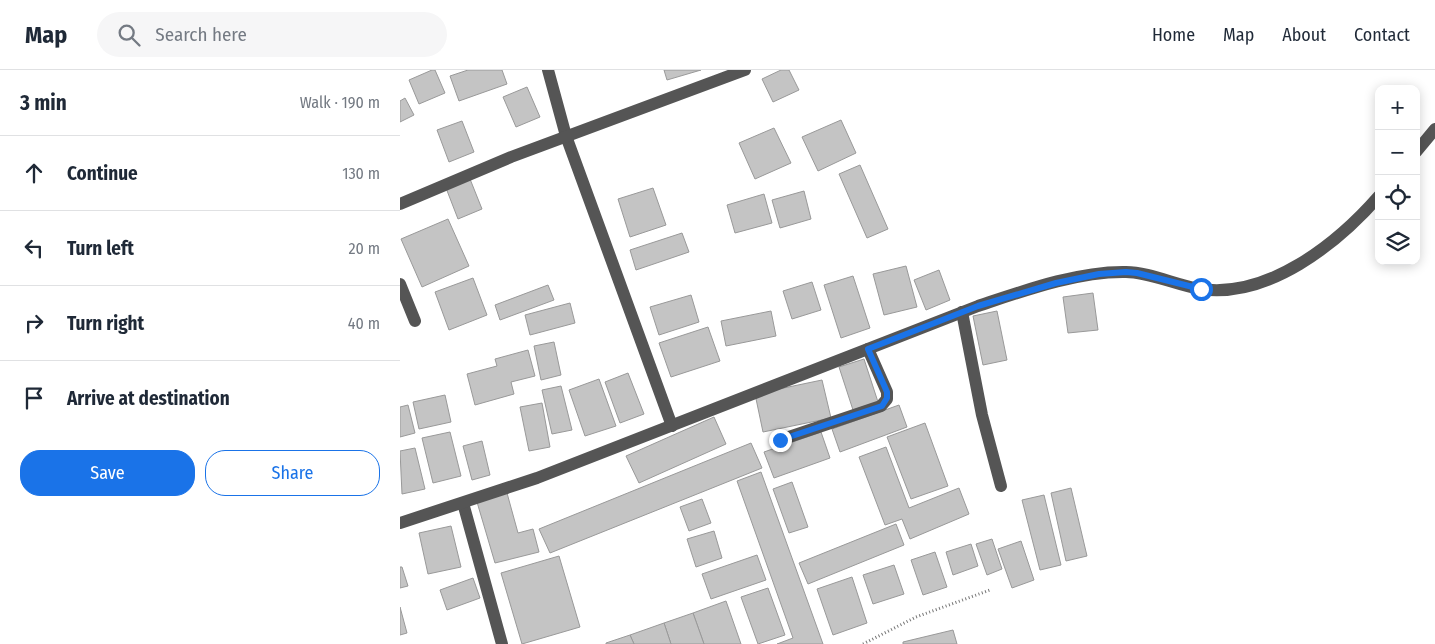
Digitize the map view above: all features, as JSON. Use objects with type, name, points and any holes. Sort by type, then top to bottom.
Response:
[{"type":"street","points":[[548,70],[566,136],[672,426]]},
{"type":"street","points":[[400,204],[566,136],[745,70]]},
{"type":"street","points":[[1420,147],[1435,129]]},
{"type":"street","points":[[400,523],[537,478],[962,312],[1024,291],[1099,274],[1126,272],[1201,289],[1222,290],[1267,280],[1313,256],[1375,200]]},
{"type":"street","points":[[400,284],[415,321]]},
{"type":"street","points":[[962,312],[982,415],[1000,486]]},
{"type":"street","points":[[780,440],[882,406],[887,398],[887,392],[868,349]]},
{"type":"street","points":[[463,503],[502,644]]},
{"type":"path","points":[[863,644],[916,617],[990,590]]},
{"type":"building","points":[[435,70],[445,93],[419,104],[409,80]]},
{"type":"building","points":[[468,70],[502,70],[507,84],[459,101],[450,76]]},
{"type":"building","points":[[664,70],[701,70],[667,80]]},
{"type":"building","points":[[781,70],[789,70],[799,90],[773,102],[762,79]]},
{"type":"building","points":[[527,87],[540,117],[516,127],[503,97]]},
{"type":"building","points":[[405,98],[414,115],[400,122],[400,101]]},
{"type":"building","points":[[841,120],[856,153],[818,171],[802,137]]},
{"type":"building","points":[[462,121],[474,152],[449,162],[437,130]]},
{"type":"building","points":[[774,128],[791,163],[755,179],[739,143]]},
{"type":"building","points":[[860,165],[888,229],[867,238],[839,174]]},
{"type":"building","points":[[470,179],[482,209],[458,219],[446,188]]},
{"type":"building","points":[[653,188],[666,225],[630,237],[618,199]]},
{"type":"building","points":[[804,191],[811,219],[780,228],[772,200]]},
{"type":"building","points":[[764,194],[772,223],[735,233],[727,205]]},
{"type":"building","points":[[448,219],[469,266],[422,287],[401,239]]},
{"type":"building","points":[[682,233],[689,252],[636,270],[630,250]]},
{"type":"building","points":[[906,266],[917,307],[884,315],[873,274]]},
{"type":"building","points":[[939,270],[950,300],[926,310],[914,280]]},
{"type":"building","points":[[853,276],[870,328],[841,338],[824,285]]},
{"type":"building","points":[[473,278],[487,315],[449,330],[435,292]]},
{"type":"building","points":[[812,282],[821,310],[792,319],[783,291]]},
{"type":"building","points":[[548,285],[554,300],[500,320],[495,305]]},
{"type":"building","points":[[1093,293],[1098,330],[1068,333],[1063,297]]},
{"type":"building","points":[[691,295],[699,322],[659,335],[650,307]]},
{"type":"building","points":[[570,303],[575,323],[530,335],[525,315]]},
{"type":"building","points":[[771,311],[776,336],[726,346],[721,321]]},
{"type":"building","points":[[997,311],[1007,360],[983,365],[973,316]]},
{"type":"building","points":[[708,327],[720,361],[671,377],[659,343]]},
{"type":"building","points":[[554,342],[561,375],[541,380],[534,346]]},
{"type":"building","points":[[528,350],[535,376],[511,382],[514,394],[475,405],[467,374],[497,366],[495,359]]},
{"type":"building","points":[[864,359],[878,402],[853,410],[839,367]]},
{"type":"building","points":[[628,373],[644,414],[620,423],[605,382]]},
{"type":"building","points":[[599,379],[616,426],[585,436],[569,390]]},
{"type":"building","points":[[822,380],[831,418],[763,432],[755,394]]},
{"type":"building","points":[[561,386],[572,430],[552,434],[542,390]]},
{"type":"building","points":[[445,395],[451,422],[419,429],[413,402]]},
{"type":"building","points":[[542,403],[550,447],[529,451],[520,407]]},
{"type":"building","points":[[408,405],[415,433],[400,437],[400,407]]},
{"type":"building","points":[[899,405],[907,427],[840,452],[832,429]]},
{"type":"building","points":[[714,417],[726,444],[639,483],[626,456]]},
{"type":"building","points":[[925,423],[948,486],[911,499],[887,437]]},
{"type":"building","points":[[450,432],[461,476],[433,483],[422,438]]},
{"type":"building","points":[[821,432],[830,458],[774,478],[764,452]]},
{"type":"building","points":[[482,441],[490,475],[472,480],[463,446]]},
{"type":"building","points":[[751,443],[762,468],[550,553],[539,529]]},
{"type":"building","points":[[886,447],[909,508],[959,488],[969,514],[910,539],[902,519],[885,525],[859,457]]},
{"type":"building","points":[[415,448],[425,489],[402,494],[400,451]]},
{"type":"building","points":[[761,472],[823,644],[777,644],[793,638],[737,481]]},
{"type":"building","points":[[792,482],[808,527],[789,533],[773,489]]},
{"type":"building","points":[[1071,488],[1087,556],[1066,561],[1051,493]]},
{"type":"building","points":[[507,493],[518,533],[533,529],[539,552],[495,563],[477,502]]},
{"type":"building","points":[[1044,495],[1061,565],[1040,570],[1022,500]]},
{"type":"building","points":[[702,499],[711,523],[689,531],[680,507]]},
{"type":"building","points":[[896,524],[904,545],[808,584],[799,563]]},
{"type":"building","points":[[451,526],[461,567],[428,574],[419,533]]},
{"type":"building","points":[[714,531],[722,558],[696,567],[687,539]]},
{"type":"building","points":[[992,539],[1002,569],[987,575],[976,544]]},
{"type":"building","points":[[1021,541],[1034,580],[1012,588],[998,549]]},
{"type":"building","points":[[971,544],[978,566],[953,575],[946,552]]},
{"type":"building","points":[[935,552],[947,587],[923,595],[911,560]]},
{"type":"building","points":[[757,555],[766,580],[711,599],[702,574]]},
{"type":"building","points":[[559,556],[580,627],[522,644],[501,573]]},
{"type":"building","points":[[894,565],[904,594],[873,604],[863,575]]},
{"type":"building","points":[[400,567],[402,567],[408,586],[400,588]]},
{"type":"building","points":[[852,577],[867,623],[833,635],[817,589]]},
{"type":"building","points":[[473,578],[480,598],[447,610],[440,590]]},
{"type":"building","points":[[768,588],[785,635],[758,644],[741,597]]},
{"type":"building","points":[[726,601],[741,644],[704,644],[693,613]]},
{"type":"building","points":[[400,607],[407,633],[400,635]]},
{"type":"building","points":[[693,613],[704,644],[671,644],[664,623]]},
{"type":"building","points":[[664,623],[671,644],[634,644],[630,635]]},
{"type":"building","points":[[953,630],[957,644],[903,644],[903,642]]},
{"type":"building","points":[[630,635],[634,644],[606,644],[606,643]]},
{"type":"route","points":[[780,440],[882,406],[887,398],[887,392],[868,349],[978,306],[1024,291],[1099,274],[1137,273],[1201,289]]}]
